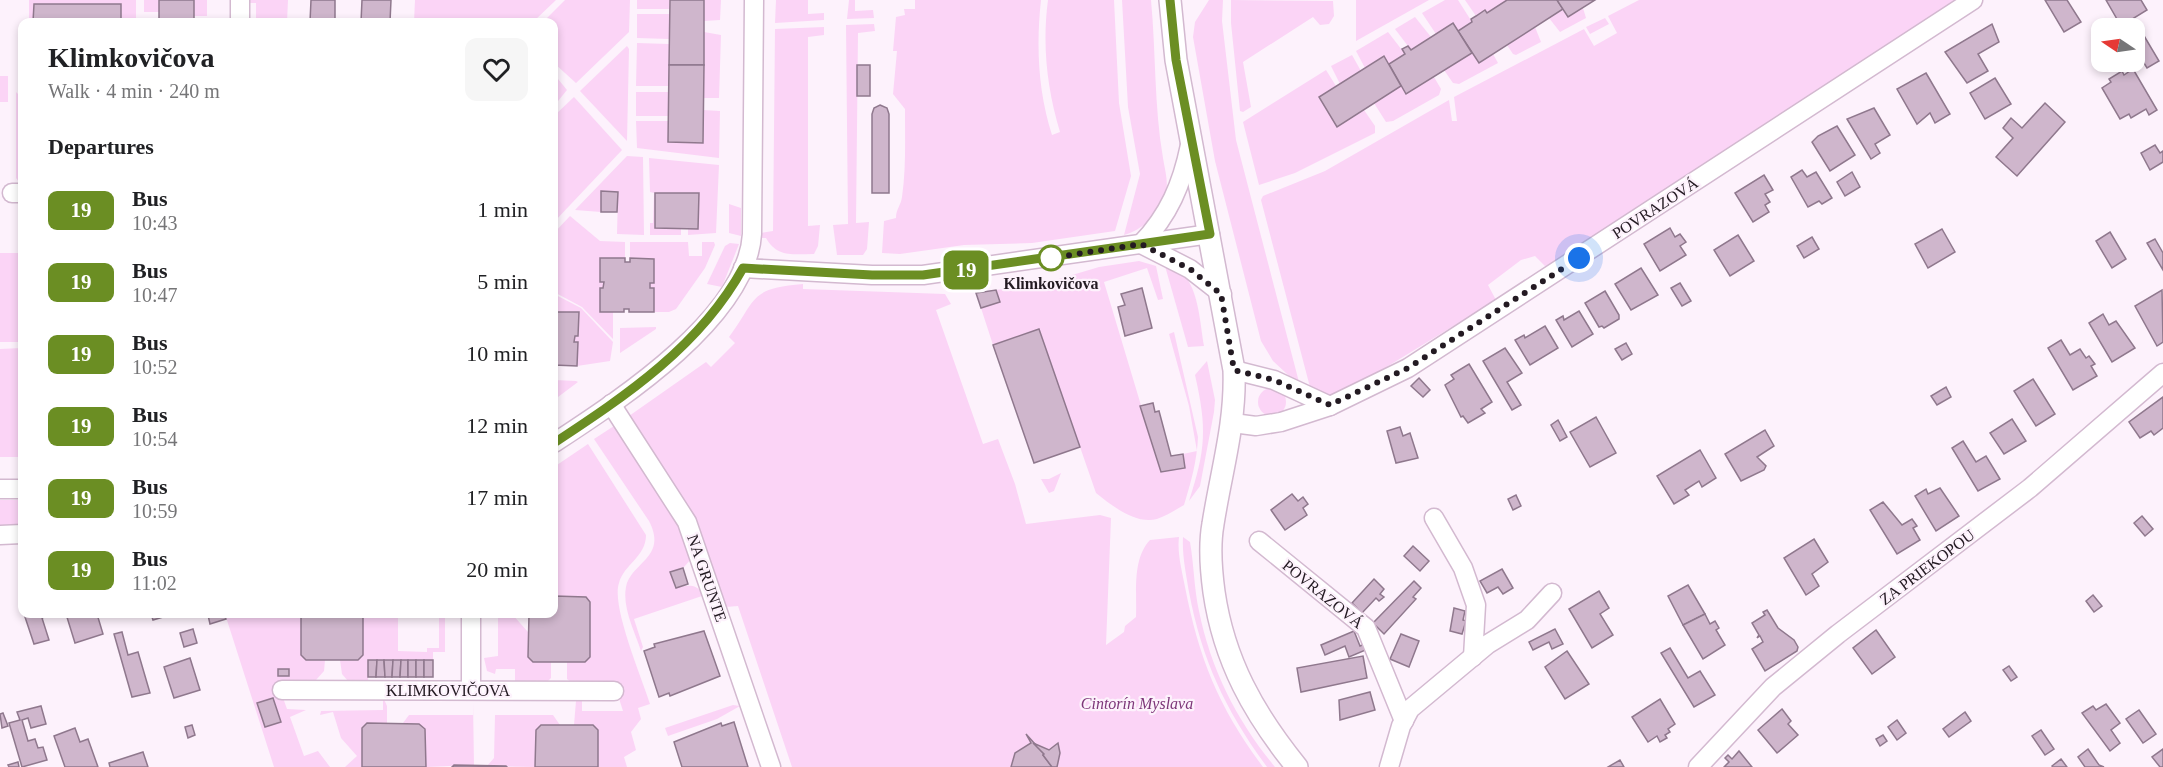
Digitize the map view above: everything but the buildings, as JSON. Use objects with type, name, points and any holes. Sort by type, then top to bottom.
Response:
[{"type":"street","points":[[240,0],[240,18]]},
{"type":"street","points":[[558,440],[611,404],[688,343],[723,300],[743,268],[752,234],[754,0]]},
{"type":"street","points":[[1170,0],[1176,60],[1234,370],[1233,423],[1212,526],[1211,569],[1217,612],[1225,646],[1248,699],[1271,735],[1297,767]]},
{"type":"street","name":"POVRAZOVÁ","points":[[1233,423],[1269,426],[1330,405],[1408,368],[1973,0]]},
{"type":"street","points":[[1141,244],[1162,220],[1175,196],[1185,170],[1191,143]]},
{"type":"street","points":[[743,268],[872,275],[923,275],[1210,234]]},
{"type":"street","points":[[1141,244],[1190,269],[1221,294]]},
{"type":"street","points":[[1234,370],[1274,380],[1330,405]]},
{"type":"street","name":"ZA PRIEKOPOU","points":[[1698,767],[1773,687],[1838,634],[2030,488],[2163,373]]},
{"type":"street","name":"NA GRUNTE","points":[[611,404],[690,529],[771,767]]},
{"type":"street","points":[[0,489],[18,489]]},
{"type":"street","points":[[1434,518],[1463,568],[1476,605],[1473,657]]},
{"type":"street","points":[[0,535],[18,534]]},
{"type":"street","name":"POVRAZOVÁ","points":[[1259,542],[1366,628],[1404,721]]},
{"type":"street","points":[[1389,767],[1410,708],[1473,657],[1527,620],[1552,593]]},
{"type":"street","points":[[471,618],[471,690]]},
{"type":"street","name":"KLIMKOVIČOVA","points":[[282,690],[614,691]]},
{"type":"green space","points":[[29,0],[136,0],[136,18],[121,18],[120,4],[34,4],[33,18],[29,18]]},
{"type":"green space","points":[[144,0],[159,0],[159,12],[144,12]]},
{"type":"green space","points":[[194,0],[207,0],[207,16],[194,16]]},
{"type":"green space","points":[[249,0],[288,0],[287,18],[256,18],[256,3],[249,3]]},
{"type":"green space","points":[[415,0],[556,0],[537,18],[414,18]]},
{"type":"green space","points":[[565,0],[630,0],[629,32],[576,83],[558,67],[558,18],[547,18]]},
{"type":"green space","points":[[637,0],[670,0],[669,9],[637,9]]},
{"type":"green space","points":[[704,0],[721,0],[720,20],[704,21]]},
{"type":"green space","points":[[776,0],[808,0],[808,14],[824,13],[824,20],[775,23]]},
{"type":"green space","points":[[849,0],[855,0],[855,11],[873,10],[874,18],[847,19]]},
{"type":"green space","points":[[915,0],[1041,0],[1039,68],[1052,135],[1060,132],[1047,67],[1048,0],[1114,0],[1119,103],[1131,176],[1115,231],[1032,243],[964,245],[900,254],[882,253],[884,221],[896,218],[904,177],[905,109],[893,94],[897,51],[893,51],[896,17],[905,15],[904,9],[915,9]]},
{"type":"green space","points":[[1122,0],[1151,0],[1158,118],[1167,184],[1164,199],[1153,217],[1137,230],[1124,235],[1140,174],[1128,107]]},
{"type":"green space","points":[[1209,0],[1223,0],[1222,21],[1236,140],[1300,386],[1273,361],[1261,341],[1215,161],[1193,37],[1195,22]]},
{"type":"green space","points":[[1231,0],[1333,1],[1334,16],[1329,24],[1320,25],[1313,17],[1243,62],[1251,107],[1243,112],[1240,111],[1231,23]]},
{"type":"green space","points":[[1356,0],[1429,0],[1356,41]]},
{"type":"green space","points":[[1445,0],[1458,0],[1472,22],[1458,31],[1453,23],[1436,34],[1422,13]]},
{"type":"green space","points":[[1465,0],[1507,0],[1487,13],[1485,10],[1476,16]]},
{"type":"green space","points":[[1639,0],[1958,0],[1556,263],[1545,266],[1535,256],[1521,260],[1488,285],[1496,300],[1362,382],[1334,395],[1311,391],[1261,200],[1263,196],[1325,171],[1449,100],[1452,121],[1457,121],[1454,97],[1584,29],[1594,46],[1617,33],[1608,16]]},
{"type":"green space","points":[[1583,8],[1586,18],[1560,32],[1549,18],[1563,9],[1568,17]]},
{"type":"green space","points":[[637,14],[669,14],[669,39],[637,38]]},
{"type":"green space","points":[[1415,17],[1431,37],[1411,50],[1395,29]]},
{"type":"green space","points":[[1605,18],[1609,24],[1590,34],[1586,27]]},
{"type":"green space","points":[[874,24],[875,31],[858,33],[856,223],[869,222],[867,249],[863,255],[837,255],[833,225],[848,224],[846,25]]},
{"type":"green space","points":[[824,27],[824,35],[808,37],[808,226],[820,225],[818,246],[814,254],[787,254],[775,249],[766,238],[761,238],[761,233],[773,231],[775,29]]},
{"type":"green space","points":[[1535,27],[1541,42],[1516,55],[1513,54],[1507,45]]},
{"type":"green space","points":[[704,32],[721,35],[719,98],[703,98]]},
{"type":"green space","points":[[1388,32],[1405,54],[1389,64],[1384,57],[1365,68],[1356,51]]},
{"type":"green space","points":[[637,43],[669,44],[669,86],[636,86]]},
{"type":"green space","points":[[627,46],[629,49],[627,141],[580,91]]},
{"type":"green space","points":[[1472,53],[1479,63],[1493,54],[1498,63],[1459,84],[1453,83],[1444,70]]},
{"type":"green space","points":[[1352,55],[1361,71],[1340,84],[1331,66]]},
{"type":"green space","points":[[1326,70],[1336,86],[1319,98],[1337,126],[1364,110],[1375,126],[1375,133],[1295,173],[1259,185],[1243,122]]},
{"type":"green space","points":[[0,76],[8,76],[8,102],[0,102]]},
{"type":"green space","points":[[1434,77],[1441,89],[1439,95],[1393,121],[1386,122],[1374,103],[1401,86],[1407,94]]},
{"type":"green space","points":[[558,79],[567,90],[558,101]]},
{"type":"green space","points":[[16,92],[18,94],[18,181],[16,178]]},
{"type":"green space","points":[[636,92],[669,92],[668,116],[636,116]]},
{"type":"green space","points":[[574,97],[622,150],[558,218],[558,112]]},
{"type":"green space","points":[[703,110],[720,111],[719,158],[637,148],[636,121],[669,121],[669,142],[703,143]]},
{"type":"green space","points":[[627,156],[643,157],[644,235],[617,234],[618,192],[601,191],[601,212],[575,210]]},
{"type":"green space","points":[[649,158],[719,165],[716,233],[688,235],[688,229],[698,228],[698,193],[656,193],[655,228],[681,229],[681,235],[650,235],[650,223],[653,223],[654,193],[650,192]]},
{"type":"green space","points":[[729,204],[741,208],[741,236],[729,233]]},
{"type":"green space","points":[[570,216],[600,241],[625,242],[625,258],[600,282],[604,282],[603,288],[600,288],[600,312],[613,312],[613,339],[582,307],[558,294],[558,229]]},
{"type":"green space","points":[[630,242],[688,242],[689,256],[702,256],[702,242],[714,242],[715,245],[705,268],[676,309],[669,312],[654,312],[654,288],[650,288],[650,283],[654,282],[654,259],[630,258]]},
{"type":"green space","points":[[730,243],[739,244],[722,287],[707,284],[725,246]]},
{"type":"green space","points":[[0,253],[18,253],[18,342],[0,342]]},
{"type":"green space","points":[[1163,259],[1182,273],[1192,288],[1198,307],[1204,346],[1188,347]]},
{"type":"green space","points":[[1139,261],[1156,266],[1163,299],[1158,300],[1147,268],[1104,282],[1161,472],[1185,468],[1183,454],[1197,451],[1184,505],[1160,518],[1149,520],[1124,513],[1096,493],[1039,329],[993,345],[981,308],[1000,302],[996,290],[1052,281],[1099,267]]},
{"type":"green space","name":"Cintorín Myslava","points":[[803,284],[803,289],[945,294],[951,304],[936,310],[983,444],[998,439],[1015,484],[1026,524],[1100,515],[1111,518],[1106,645],[1124,632],[1125,626],[1136,617],[1138,566],[1144,548],[1150,540],[1179,537],[1179,556],[1185,587],[1204,660],[1234,724],[1263,767],[792,767],[738,606],[726,607],[694,516],[629,416],[706,362],[711,367],[735,343],[729,337],[757,297],[773,289]]},
{"type":"green space","points":[[558,296],[581,308],[613,342],[610,361],[577,366],[578,342],[574,342],[575,336],[578,336],[578,313],[558,312]]},
{"type":"green space","points":[[656,327],[656,329],[620,353],[620,328]]},
{"type":"green space","points":[[1174,332],[1198,437],[1197,450],[1189,406],[1169,334]]},
{"type":"green space","points":[[18,348],[18,457],[0,457],[0,349]]},
{"type":"green space","points":[[1207,361],[1215,400],[1214,412],[1200,486],[1189,501],[1199,467],[1203,438],[1202,410],[1195,375]]},
{"type":"green space","points":[[558,380],[578,382],[558,397]]},
{"type":"green space","points":[[1272,388],[1282,392],[1286,402],[1282,412],[1272,416],[1262,412],[1258,402],[1262,392]]},
{"type":"green space","points":[[614,426],[686,536],[691,559],[684,567],[671,572],[675,588],[694,586],[698,588],[704,596],[708,609],[702,596],[634,619],[643,647],[641,651],[627,611],[625,595],[629,579],[651,552],[654,533],[649,521],[594,439]]},
{"type":"green space","points":[[588,444],[646,535],[639,555],[622,576],[618,594],[623,625],[650,704],[638,708],[641,719],[631,732],[636,750],[624,757],[627,767],[598,767],[593,725],[574,725],[576,701],[582,699],[582,711],[623,711],[614,683],[571,682],[567,679],[567,662],[585,662],[590,657],[590,602],[586,597],[558,596],[558,464]]},
{"type":"green space","points":[[1061,473],[1054,491],[1049,493],[1041,479],[1049,479]]},
{"type":"green space","points":[[0,500],[18,500],[18,530],[0,530]]},
{"type":"green space","points":[[1183,537],[1190,542],[1199,611],[1218,674],[1237,713],[1275,767],[1267,767],[1239,726],[1209,663],[1194,617],[1184,558]]},
{"type":"green space","points":[[226,618],[301,618],[301,655],[325,660],[324,671],[316,680],[277,681],[287,709],[306,710],[290,717],[304,756],[318,751],[330,767],[274,767]],"holes":[[[258,703],[280,722],[265,727]]]},
{"type":"green space","points":[[363,618],[398,618],[398,651],[427,652],[427,648],[439,648],[439,618],[445,618],[445,652],[433,652],[433,660],[369,660],[368,681],[348,681],[342,674],[340,660],[358,660],[363,655]]},
{"type":"green space","points":[[498,618],[516,618],[528,632],[528,657],[551,662],[551,678],[547,682],[515,682],[515,669],[496,669],[495,674],[487,671],[484,658],[498,656]]},
{"type":"green space","points":[[383,697],[387,706],[387,723],[367,723],[362,728],[362,767],[345,767],[357,756],[341,738],[333,712],[320,715],[321,711],[383,710]]},
{"type":"green space","points":[[473,702],[474,765],[426,767],[425,729],[419,724],[403,723],[409,715],[473,715]]},
{"type":"green space","points":[[733,705],[740,706],[717,719],[668,736],[665,728]]},
{"type":"green space","points":[[495,715],[553,715],[560,725],[541,725],[536,730],[535,767],[487,766],[494,758]]},
{"type":"bus line","name":"19","points":[[558,440],[637,385],[688,343],[723,300],[743,268],[872,275],[923,275],[1210,234],[1176,60],[1170,0]]},
{"type":"place","name":"Klimkovičova","points":[[1051,258]]},
{"type":"route","points":[[1051,258],[1044,259],[1141,244],[1158,251],[1190,269],[1221,294],[1234,370],[1274,380],[1330,405],[1408,368],[1579,258]]}]
